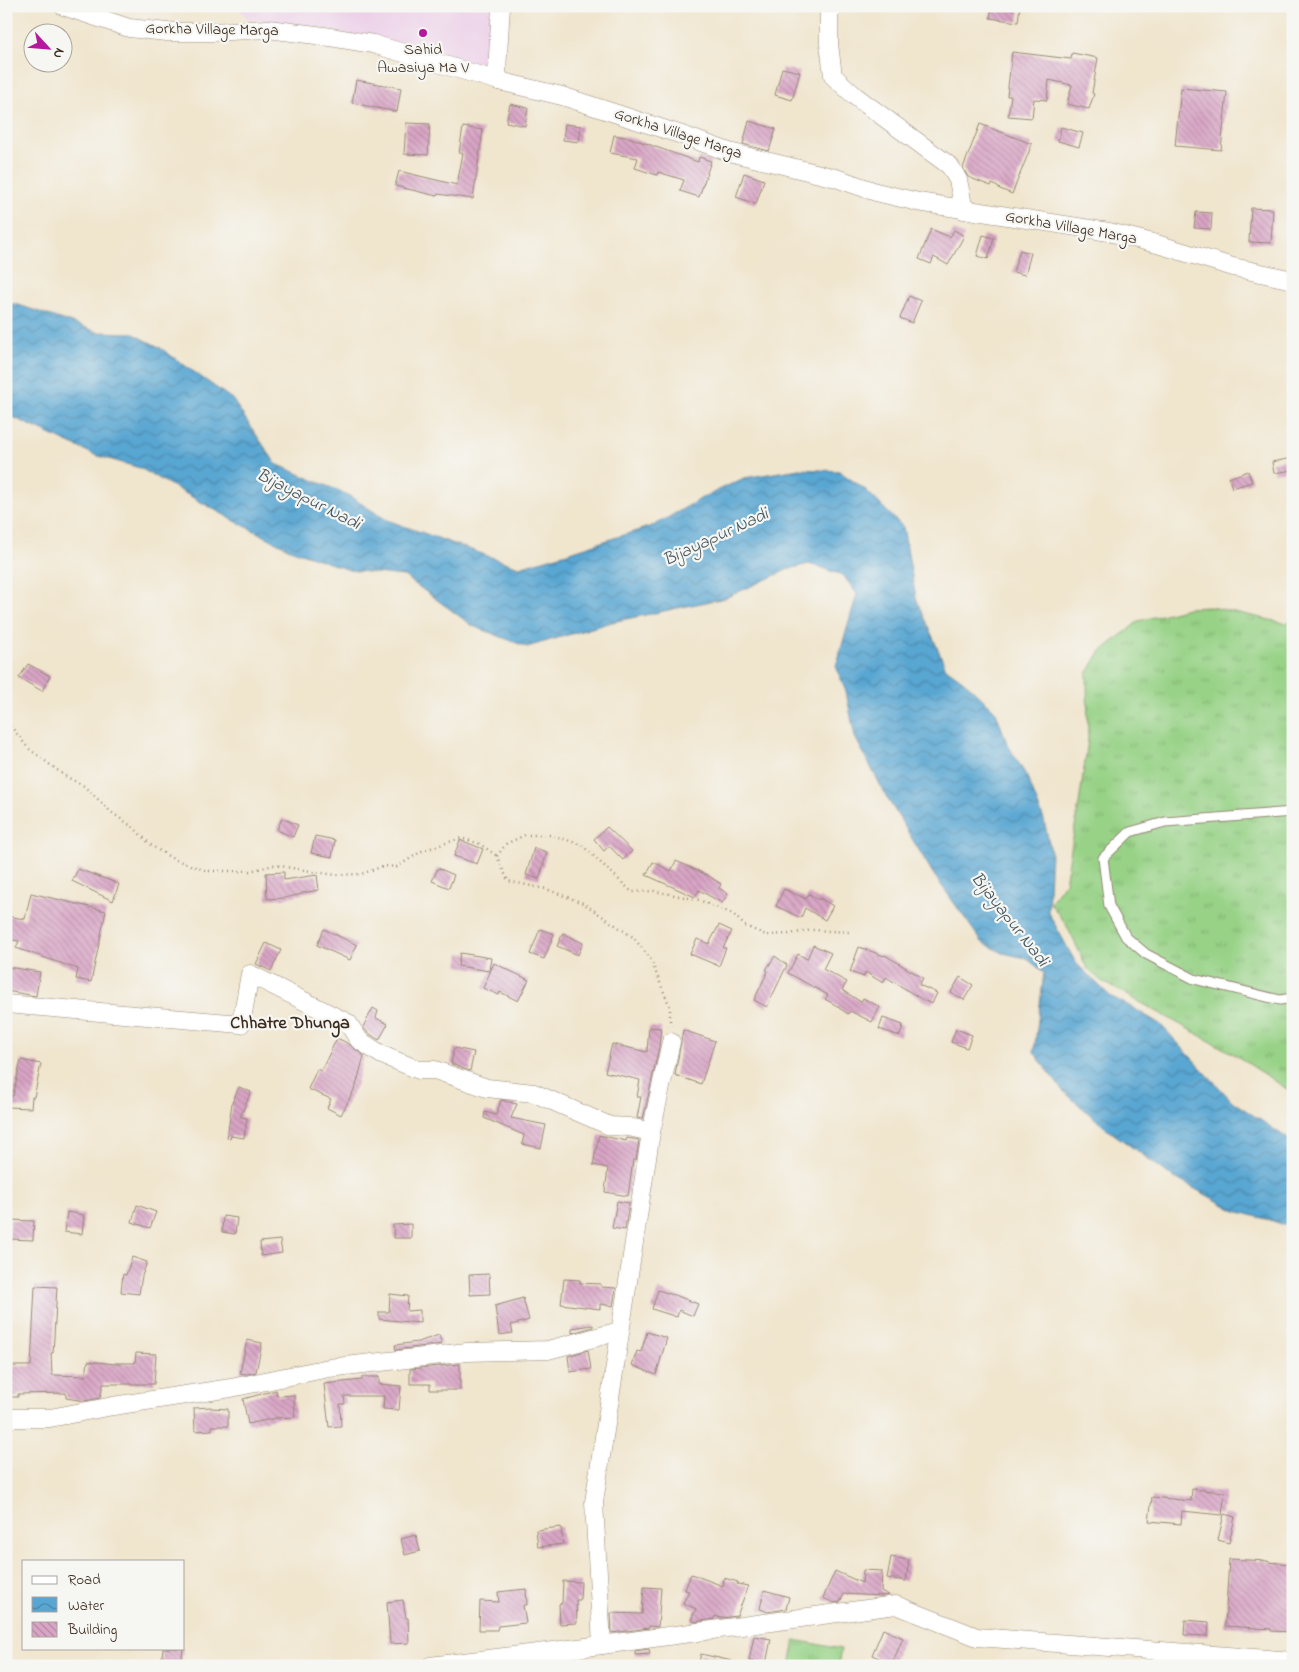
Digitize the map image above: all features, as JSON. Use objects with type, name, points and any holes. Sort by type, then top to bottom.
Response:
[{"type":"street","name":"Gorkha Village Marga","points":[[63,6],[130,28],[167,32],[268,29],[365,42],[499,81],[562,96],[729,152],[836,178],[876,192],[964,210],[1109,232],[1233,267],[1293,280]]},
{"type":"street","points":[[499,81],[497,71],[501,6]]},
{"type":"street","points":[[834,6],[829,14],[829,44],[833,76],[855,96],[950,166],[958,180],[964,210]]},
{"type":"street","points":[[6,1004],[241,1024],[250,974],[348,1023],[359,1040],[382,1055],[419,1070],[435,1070],[487,1088],[534,1093],[610,1126],[628,1126],[651,1132]]},
{"type":"street","points":[[602,1645],[594,1502],[651,1132],[671,1042]]},
{"type":"street","points":[[6,1418],[50,1418],[231,1388],[329,1368],[467,1352],[548,1350],[620,1331]]},
{"type":"street","points":[[430,1666],[602,1645],[896,1605],[977,1637],[1293,1661]]},
{"type":"lane","points":[[1293,812],[1165,822],[1130,832],[1103,858],[1109,906],[1126,937],[1146,954],[1194,979],[1280,1000],[1293,998]]},
{"type":"path","points":[[6,723],[28,748],[65,776],[84,786],[111,812],[134,828],[152,846],[173,859],[206,871],[250,871],[274,865],[335,875],[361,874],[384,866],[397,867],[422,851],[461,838],[480,844],[497,856],[508,881],[546,889],[583,903],[633,936],[650,958],[670,1008],[671,1042]]},
{"type":"path","points":[[497,856],[506,844],[525,835],[552,835],[582,845],[632,892],[654,891],[699,900],[733,914],[745,926],[766,935],[812,930],[850,932]]},
{"type":"shaded area","name":"Sahid Awasiya Ma V","points":[[241,6],[495,6],[491,71],[317,27],[248,19],[239,9]]},
{"type":"green space","points":[[1211,607],[1284,623],[1293,622],[1293,1093],[1237,1056],[1100,980],[1087,968],[1066,924],[1050,903],[1065,883],[1079,804],[1088,740],[1087,674],[1100,652],[1139,621],[1187,608]]},
{"type":"green space","points":[[795,1640],[841,1649],[838,1666],[790,1666]]},
{"type":"water","name":"Bijayapur Nadi","points":[[6,304],[16,304],[98,332],[132,333],[159,347],[232,399],[276,464],[346,494],[387,520],[519,567],[655,525],[702,498],[744,478],[799,469],[839,471],[866,490],[903,527],[916,598],[946,668],[964,681],[996,712],[1007,743],[1027,777],[1044,820],[1051,852],[1048,912],[1076,963],[1110,996],[1160,1024],[1232,1101],[1293,1142],[1293,1228],[1236,1211],[1173,1177],[1107,1129],[1062,1090],[1034,1052],[1044,972],[1026,958],[1003,953],[982,942],[934,875],[886,796],[855,737],[846,692],[836,666],[857,594],[843,575],[809,564],[789,569],[725,598],[612,622],[527,647],[473,626],[404,576],[349,570],[290,549],[140,468],[95,455],[6,414]]},
{"type":"building","points":[[992,6],[1020,6],[1018,22],[990,18]]},
{"type":"building","points":[[1012,52],[1071,59],[1072,53],[1098,58],[1092,93],[1094,94],[1089,109],[1067,104],[1072,85],[1049,80],[1047,100],[1034,99],[1032,118],[1008,116],[1011,96],[1007,96]]},
{"type":"building","points":[[782,68],[800,72],[792,100],[775,95]]},
{"type":"building","points":[[356,80],[401,88],[397,112],[352,103]]},
{"type":"building","points":[[1181,88],[1227,92],[1221,150],[1175,146]]},
{"type":"building","points":[[510,104],[528,108],[525,126],[506,122]]},
{"type":"building","points":[[749,121],[776,129],[769,151],[743,144]]},
{"type":"building","points":[[406,123],[430,124],[428,155],[404,154]]},
{"type":"building","points":[[565,124],[581,126],[579,142],[563,140]]},
{"type":"building","points":[[980,124],[1032,144],[1012,194],[992,184],[991,186],[968,177],[963,168]]},
{"type":"building","points":[[463,127],[483,130],[473,199],[438,194],[437,196],[395,186],[399,171],[457,185],[463,153],[459,153]]},
{"type":"building","points":[[1061,127],[1083,133],[1079,147],[1058,141]]},
{"type":"building","points":[[614,135],[631,138],[698,162],[699,157],[711,161],[699,197],[680,191],[684,180],[658,172],[657,175],[635,168],[638,158],[610,153]]},
{"type":"building","points":[[744,173],[764,180],[756,204],[736,197]]},
{"type":"building","points":[[1251,208],[1273,209],[1271,243],[1249,242]]},
{"type":"building","points":[[1196,212],[1212,213],[1211,229],[1194,228]]},
{"type":"building","points":[[931,229],[950,237],[954,230],[964,236],[948,265],[934,257],[931,264],[919,259]]},
{"type":"building","points":[[983,235],[994,238],[988,259],[977,256]]},
{"type":"building","points":[[1020,250],[1031,253],[1025,275],[1013,272]]},
{"type":"building","points":[[909,296],[921,301],[912,323],[900,318]]},
{"type":"building","points":[[1293,458],[1293,470],[1274,473],[1272,462]]},
{"type":"building","points":[[1248,471],[1252,482],[1232,488],[1229,478]]},
{"type":"building","points":[[28,664],[50,676],[42,691],[19,678]]},
{"type":"building","points":[[282,818],[298,825],[293,837],[277,830]]},
{"type":"building","points":[[607,827],[632,851],[623,860],[609,846],[604,851],[594,839]]},
{"type":"building","points":[[315,836],[335,840],[332,857],[311,853]]},
{"type":"building","points":[[460,840],[483,849],[477,864],[454,856]]},
{"type":"building","points":[[534,848],[547,852],[539,879],[526,875]]},
{"type":"building","points":[[676,861],[707,875],[721,884],[719,888],[728,894],[722,903],[699,890],[695,897],[646,875],[653,862],[671,871]]},
{"type":"building","points":[[438,868],[454,875],[449,888],[432,881]]},
{"type":"building","points":[[78,869],[119,884],[113,901],[72,881]]},
{"type":"building","points":[[284,872],[284,880],[317,875],[319,890],[284,898],[267,899],[266,873]]},
{"type":"building","points":[[784,889],[806,899],[809,894],[833,906],[825,920],[805,908],[801,918],[776,906]]},
{"type":"building","points":[[31,893],[106,911],[91,982],[76,979],[78,969],[16,948],[19,941],[6,939],[6,916],[25,919]]},
{"type":"building","points":[[719,925],[732,931],[723,948],[726,948],[719,966],[690,954],[697,939],[709,944]]},
{"type":"building","points":[[324,929],[357,945],[350,960],[317,945]]},
{"type":"building","points":[[540,929],[554,934],[544,959],[530,954]]},
{"type":"building","points":[[563,933],[583,943],[578,955],[557,946]]},
{"type":"building","points":[[266,943],[281,950],[271,971],[256,964]]},
{"type":"building","points":[[813,945],[831,953],[823,969],[847,982],[842,990],[861,1002],[863,998],[880,1007],[872,1022],[850,1011],[848,1014],[825,999],[828,995],[788,973],[798,954],[807,959]]},
{"type":"building","points":[[859,947],[885,955],[923,978],[919,985],[937,993],[932,1004],[886,977],[883,983],[865,972],[864,977],[850,972]]},
{"type":"building","points":[[460,953],[491,958],[489,971],[458,966]]},
{"type":"building","points":[[775,956],[787,965],[767,1007],[754,1000],[768,971],[766,970]]},
{"type":"building","points":[[494,963],[529,980],[518,1001],[500,992],[499,995],[483,988]]},
{"type":"building","points":[[8,967],[40,972],[36,996],[6,991]]},
{"type":"building","points":[[960,977],[973,985],[964,1000],[951,992]]},
{"type":"building","points":[[373,1008],[378,1011],[376,1018],[388,1024],[379,1040],[363,1027]]},
{"type":"building","points":[[883,1018],[903,1025],[900,1036],[879,1029]]},
{"type":"building","points":[[649,1027],[661,1028],[659,1047],[643,1119],[637,1118],[641,1097],[637,1097],[640,1080],[605,1072],[612,1044],[647,1052]]},
{"type":"building","points":[[956,1029],[972,1035],[967,1048],[951,1042]]},
{"type":"building","points":[[683,1030],[715,1041],[701,1084],[675,1075]]},
{"type":"building","points":[[337,1038],[349,1044],[364,1056],[356,1086],[341,1115],[327,1108],[331,1099],[308,1089],[317,1069],[321,1071]]},
{"type":"building","points":[[454,1048],[474,1052],[470,1071],[451,1064]]},
{"type":"building","points":[[21,1060],[41,1064],[31,1108],[7,1107],[8,1096],[13,1096]]},
{"type":"building","points":[[239,1087],[251,1092],[240,1117],[247,1118],[244,1138],[231,1136],[230,1139],[227,1138],[232,1103]]},
{"type":"building","points":[[501,1100],[517,1104],[511,1118],[546,1125],[541,1148],[522,1144],[524,1135],[484,1118],[485,1112],[496,1115]]},
{"type":"building","points":[[599,1135],[626,1141],[627,1138],[639,1140],[636,1160],[633,1160],[628,1196],[605,1192],[608,1168],[593,1165]]},
{"type":"building","points":[[617,1201],[629,1203],[625,1230],[612,1228]]},
{"type":"building","points":[[137,1205],[156,1212],[150,1228],[132,1222]]},
{"type":"building","points":[[67,1212],[84,1215],[82,1234],[64,1232]]},
{"type":"building","points":[[223,1216],[237,1218],[235,1234],[222,1232]]},
{"type":"building","points":[[10,1220],[34,1221],[33,1240],[9,1239]]},
{"type":"building","points":[[411,1224],[411,1238],[394,1238],[393,1225]]},
{"type":"building","points":[[280,1240],[282,1253],[261,1256],[260,1242]]},
{"type":"building","points":[[132,1257],[147,1262],[139,1294],[121,1292],[123,1274],[126,1275]]},
{"type":"building","points":[[489,1274],[490,1294],[470,1295],[469,1275]]},
{"type":"building","points":[[564,1279],[580,1280],[580,1283],[601,1284],[601,1287],[616,1288],[613,1306],[600,1304],[600,1309],[561,1304]]},
{"type":"building","points":[[35,1286],[57,1287],[53,1353],[51,1353],[52,1375],[86,1376],[88,1361],[115,1364],[135,1363],[136,1353],[156,1354],[154,1384],[103,1384],[100,1398],[85,1401],[66,1398],[66,1393],[18,1394],[18,1397],[6,1397],[6,1366],[31,1366]]},
{"type":"building","points":[[658,1290],[698,1304],[693,1316],[679,1310],[677,1317],[652,1309]]},
{"type":"building","points":[[390,1294],[408,1296],[407,1311],[420,1310],[420,1323],[379,1319],[379,1312],[389,1312]]},
{"type":"building","points":[[523,1298],[529,1320],[511,1325],[513,1333],[499,1335],[495,1306]]},
{"type":"building","points":[[593,1325],[593,1327],[572,1333],[572,1328]]},
{"type":"building","points":[[647,1332],[667,1338],[656,1375],[632,1365],[637,1351],[641,1352]]},
{"type":"building","points":[[439,1335],[442,1344],[396,1350],[395,1345],[418,1342]]},
{"type":"building","points":[[247,1340],[262,1343],[256,1372],[247,1374],[240,1373]]},
{"type":"building","points":[[588,1350],[591,1369],[570,1372],[568,1356]]},
{"type":"building","points":[[460,1364],[460,1390],[430,1390],[430,1384],[410,1384],[410,1369]]},
{"type":"building","points":[[362,1377],[379,1377],[379,1384],[401,1386],[399,1410],[383,1409],[384,1396],[344,1396],[345,1404],[340,1404],[341,1426],[329,1427],[324,1384],[362,1380]]},
{"type":"building","points":[[276,1390],[277,1396],[294,1395],[295,1417],[276,1418],[248,1424],[243,1399]]},
{"type":"building","points":[[194,1408],[228,1409],[228,1426],[212,1426],[212,1430],[195,1431]]},
{"type":"building","points":[[1192,1489],[1225,1492],[1222,1515],[1182,1511],[1181,1524],[1149,1521],[1152,1497],[1191,1501]]},
{"type":"building","points":[[1224,1514],[1235,1517],[1229,1543],[1218,1540]]},
{"type":"building","points":[[561,1527],[563,1544],[538,1547],[536,1530]]},
{"type":"building","points":[[416,1535],[420,1551],[405,1555],[401,1539]]},
{"type":"building","points":[[891,1557],[909,1560],[906,1581],[887,1578]]},
{"type":"building","points":[[1229,1559],[1293,1564],[1293,1632],[1225,1626]]},
{"type":"building","points":[[863,1570],[882,1571],[881,1591],[889,1595],[844,1594],[840,1602],[834,1603],[823,1598],[835,1571],[862,1583]]},
{"type":"building","points":[[691,1574],[723,1586],[724,1578],[738,1582],[737,1584],[748,1586],[737,1616],[721,1618],[715,1616],[714,1619],[695,1622],[691,1620],[696,1609],[683,1603],[689,1591],[685,1590]]},
{"type":"building","points":[[563,1581],[581,1582],[580,1600],[576,1600],[577,1623],[560,1624],[559,1604],[562,1603]]},
{"type":"building","points":[[644,1587],[661,1588],[658,1627],[649,1626],[649,1628],[612,1633],[611,1613],[642,1614]]},
{"type":"building","points":[[526,1589],[527,1605],[523,1605],[526,1623],[498,1626],[497,1630],[479,1630],[480,1601],[499,1602],[498,1592]]},
{"type":"building","points":[[764,1590],[789,1597],[786,1609],[768,1612],[760,1609]]},
{"type":"building","points":[[403,1600],[406,1618],[408,1618],[409,1643],[390,1644],[387,1602]]},
{"type":"building","points":[[1185,1620],[1209,1622],[1208,1636],[1184,1635]]},
{"type":"building","points":[[883,1629],[903,1638],[892,1664],[872,1655]]},
{"type":"building","points":[[754,1636],[771,1639],[766,1664],[749,1661]]},
{"type":"building","points":[[649,1649],[650,1654],[635,1655],[635,1651]]},
{"type":"building","points":[[163,1650],[183,1650],[181,1666],[161,1666]]},
{"type":"building","points":[[701,1654],[732,1661],[732,1666],[698,1666]]},
{"type":"place","name":"Sahid Awasiya Ma V","points":[[423,33]]},
{"type":"district","name":"Chhatre Dhunga","points":[[290,1024]]}]
